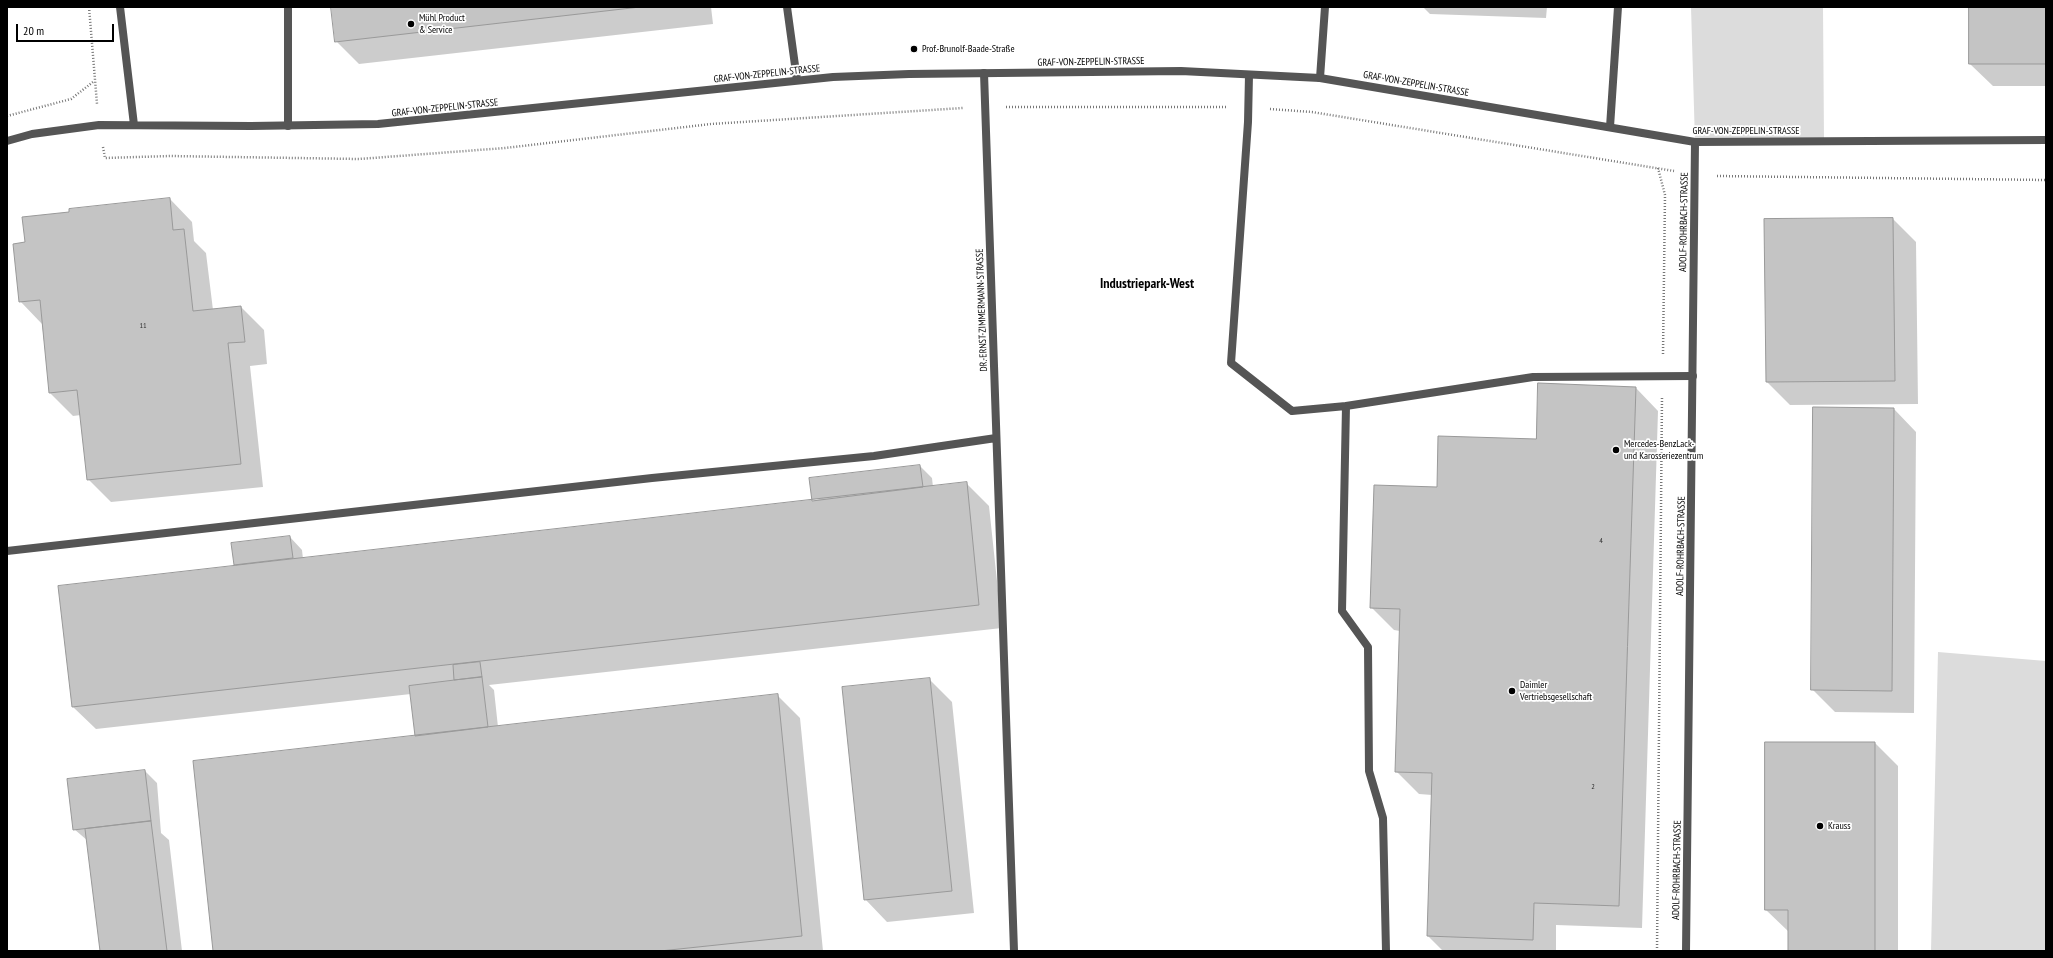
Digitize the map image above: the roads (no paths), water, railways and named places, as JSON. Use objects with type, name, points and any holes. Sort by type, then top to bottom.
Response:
[{"type":"street","points":[[120,7],[134,125]]},
{"type":"street","points":[[288,7],[288,126]]},
{"type":"street","points":[[787,7],[797,80]]},
{"type":"street","points":[[1320,78],[1325,7]]},
{"type":"street","points":[[1610,127],[1618,7]]},
{"type":"street","name":"GRAF-VON-ZEPPELIN-STRASSE","points":[[7,141],[32,134],[84,127],[134,125],[288,126],[378,124],[797,80],[856,76],[1181,72],[1320,78],[1695,142],[2046,140]]},
{"type":"street","name":"DR.-ERNST-ZIMMERMANN-STRASSE","points":[[984,74],[1014,951]]},
{"type":"street","points":[[1249,74],[1231,364],[1292,411],[1346,406],[1533,377],[1693,376]]},
{"type":"street","name":"ADOLF-ROHRBACH-STRASSE","points":[[1686,951],[1695,142]]},
{"type":"street","points":[[1346,406],[1342,611],[1368,647],[1369,771],[1383,818],[1386,951]]},
{"type":"street","points":[[7,551],[652,478],[874,456],[996,438]]},
{"type":"place","name":"Mühl Product & Service","points":[[411,24]]},
{"type":"place","name":"Prof.-Brunolf-Baade-Straße","points":[[914,49]]},
{"type":"place","name":"Mercedes-BenzLack- und Karosseriezentrum","points":[[1616,450]]},
{"type":"place","name":"Daimler Vertriebsgesellschaft","points":[[1512,691]]},
{"type":"place","name":"Krauss","points":[[1820,826]]},
{"type":"district","name":"Industriepark-West","points":[[1147,284]]}]
